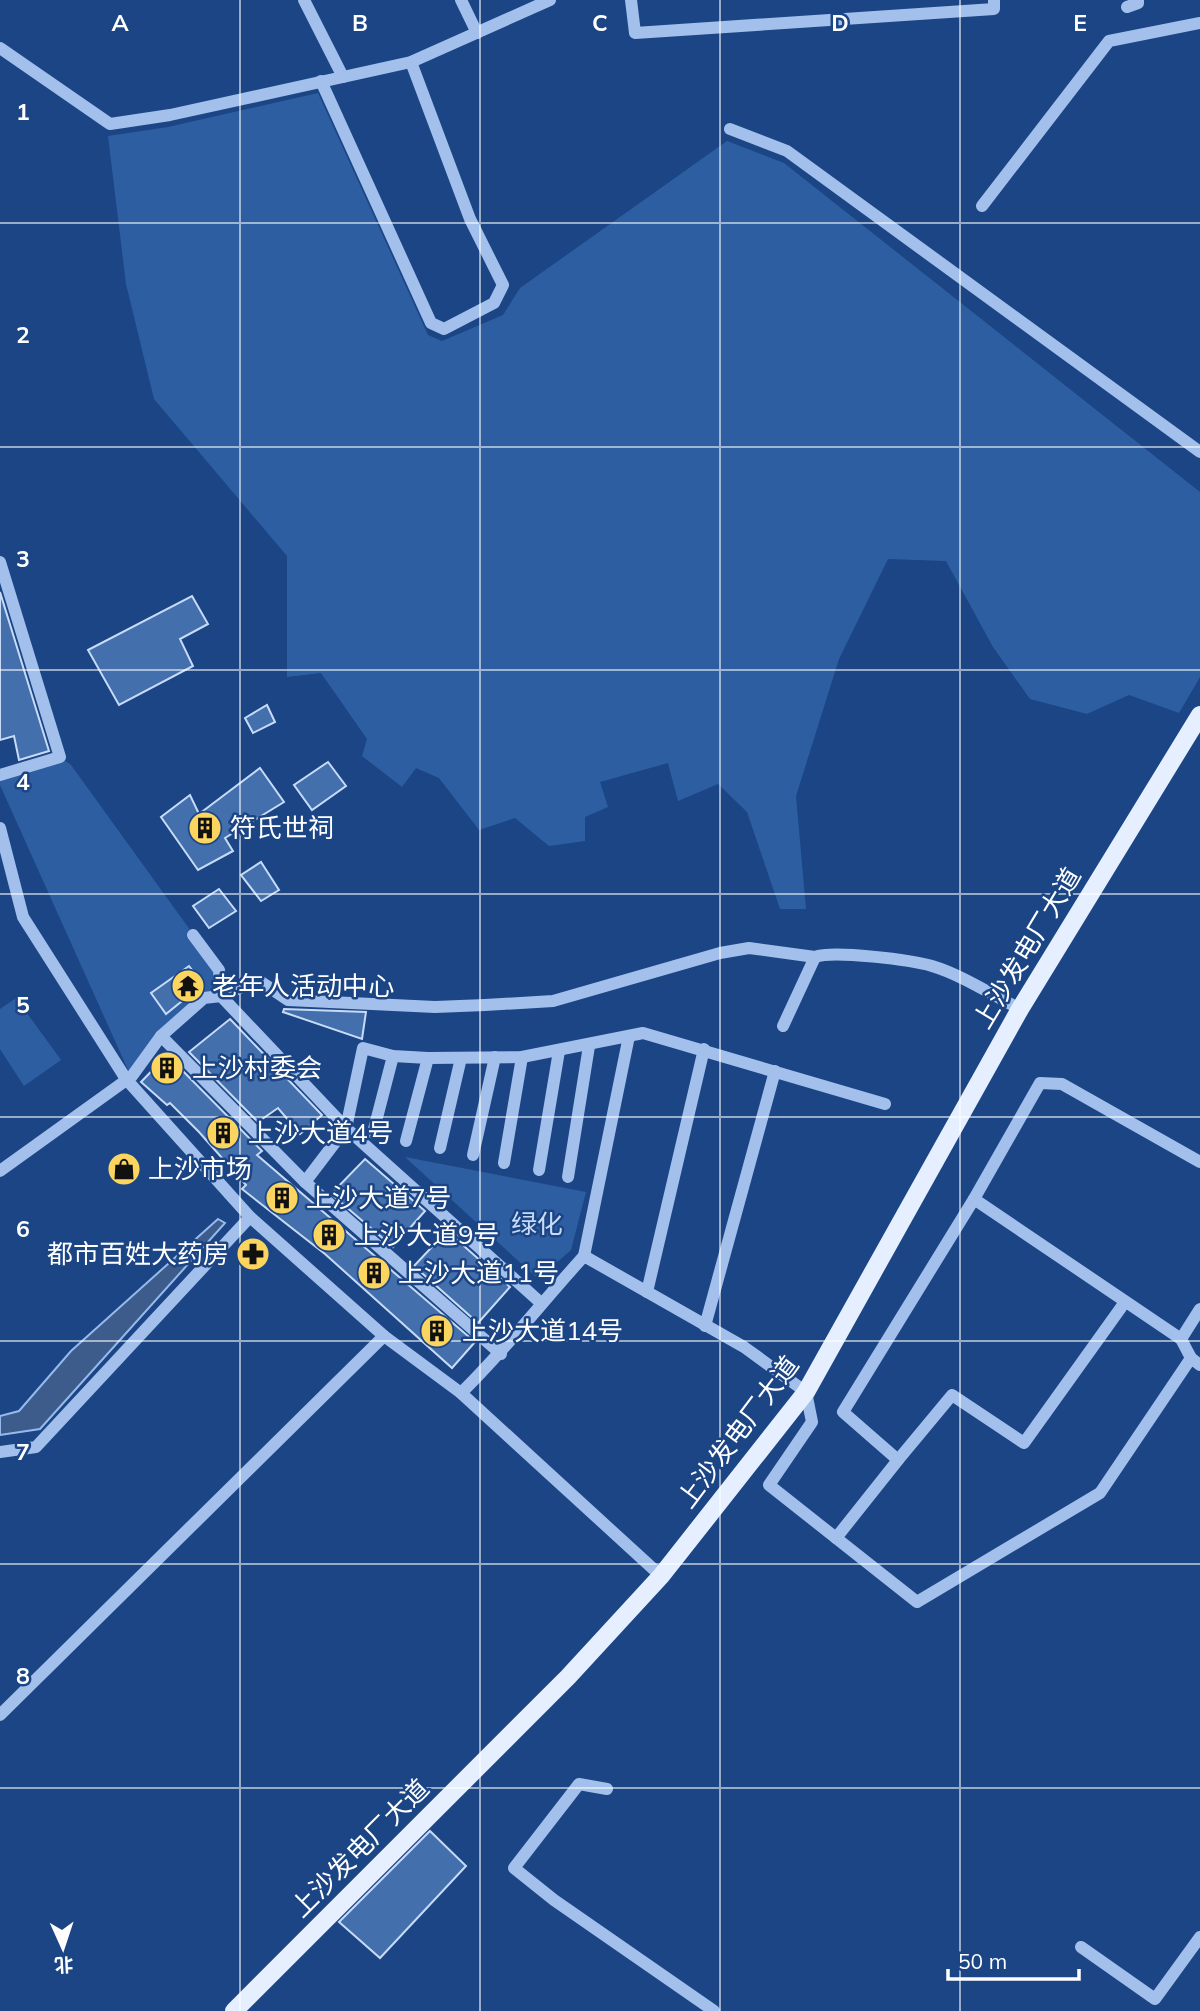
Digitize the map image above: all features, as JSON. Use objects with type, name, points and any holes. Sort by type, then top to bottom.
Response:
[{"type":"main road","name":"上沙发电厂大道","points":[[234,2011],[568,1677],[661,1576],[806,1392],[1020,1009],[1200,715]]},
{"type":"street","points":[[304,0],[343,77]]},
{"type":"street","points":[[461,0],[477,33]]},
{"type":"street","points":[[0,48],[110,124],[170,115],[411,62],[551,0]]},
{"type":"street","points":[[631,0],[635,33],[994,9],[994,0]]},
{"type":"street","points":[[982,206],[1109,41],[1200,23]]},
{"type":"street","points":[[321,81],[430,323],[444,329],[494,303],[503,285],[470,219],[411,62]]},
{"type":"street","points":[[730,129],[787,151],[1200,452]]},
{"type":"street","points":[[0,562],[60,757],[0,775]]},
{"type":"street","points":[[0,828],[23,917],[126,1079],[250,1217],[384,1336],[461,1393],[661,1576]]},
{"type":"street","points":[[193,935],[219,970],[221,996],[346,1128],[541,1303]]},
{"type":"street","points":[[0,1171],[132,1076],[161,1036],[204,998],[221,996],[258,980],[288,1000],[435,1007],[554,1001],[720,953],[749,948],[815,957],[825,953],[933,967],[1020,1009]]},
{"type":"street","points":[[783,1026],[815,957]]},
{"type":"street","points":[[305,1182],[346,1128],[363,1048],[393,1056],[428,1058],[522,1057],[651,1034],[885,1104]]},
{"type":"street","points":[[161,1036],[305,1182],[501,1354]]},
{"type":"street","points":[[461,1393],[501,1354],[541,1303],[584,1256],[629,1036]]},
{"type":"street","points":[[568,1177],[589,1046]]},
{"type":"street","points":[[647,1292],[704,1049]]},
{"type":"street","points":[[539,1170],[559,1051]]},
{"type":"street","points":[[373,1133],[393,1056]]},
{"type":"street","points":[[473,1156],[495,1057]]},
{"type":"street","points":[[504,1163],[522,1057]]},
{"type":"street","points":[[406,1141],[428,1058]]},
{"type":"street","points":[[440,1148],[461,1058]]},
{"type":"street","points":[[705,1326],[775,1071]]},
{"type":"street","points":[[898,1460],[843,1412],[974,1199],[1040,1083],[1062,1084],[1200,1162]]},
{"type":"street","points":[[584,1256],[744,1347],[806,1392],[812,1422],[769,1485],[917,1602],[1100,1493],[1196,1362],[1181,1339],[974,1199]]},
{"type":"street","points":[[0,1452],[36,1447],[250,1217]]},
{"type":"street","points":[[836,1538],[952,1395],[1024,1443],[1125,1302]]},
{"type":"street","points":[[1181,1339],[1200,1309]]},
{"type":"street","points":[[0,1715],[384,1336]]},
{"type":"street","points":[[607,1789],[579,1784],[514,1868],[554,1900],[714,2011]]},
{"type":"street","points":[[1081,1947],[1155,1999],[1200,1937]]},
{"type":"green space","points":[[318,93],[428,335],[442,341],[503,315],[520,288],[727,141],[784,163],[1200,492],[1200,677],[1179,713],[1129,695],[1087,714],[1030,699],[993,647],[946,561],[888,559],[839,659],[796,796],[806,909],[780,909],[747,812],[718,784],[678,801],[668,763],[600,782],[608,807],[585,817],[585,841],[549,846],[515,818],[479,830],[439,778],[416,768],[402,787],[362,756],[367,739],[321,673],[287,677],[287,556],[154,399],[126,284],[108,136],[168,127]]},
{"type":"green space","points":[[60,757],[71,765],[219,970],[221,996],[203,998],[129,1072],[0,785],[0,776]]},
{"type":"green space","points":[[16,998],[61,1060],[24,1086],[0,1049],[0,1009]]},
{"type":"green space","name":"绿化","points":[[405,1157],[586,1192],[571,1250],[538,1279]]},
{"type":"shaded area","points":[[218,1219],[225,1223],[40,1429],[0,1435],[0,1416],[19,1411],[71,1351]]},
{"type":"building","points":[[0,592],[49,751],[19,760],[14,736],[0,740]]},
{"type":"building","points":[[192,596],[208,624],[180,639],[193,666],[119,705],[88,650]]},
{"type":"building","points":[[267,705],[275,722],[253,733],[245,718]]},
{"type":"building","points":[[328,762],[346,786],[312,810],[294,785]]},
{"type":"building","name":"符氏世祠","points":[[260,768],[284,802],[225,838],[233,851],[198,870],[161,817],[190,795],[199,814]]},
{"type":"building","points":[[261,862],[279,890],[261,901],[241,875]]},
{"type":"building","points":[[219,889],[236,911],[209,928],[193,906]]},
{"type":"building","name":"老年人活动中心","points":[[189,966],[203,984],[166,1014],[151,993]]},
{"type":"building","points":[[284,1009],[366,1012],[362,1039],[283,1012]]},
{"type":"building","points":[[230,1019],[322,1115],[300,1134],[278,1108],[258,1122],[189,1052]]},
{"type":"building","points":[[167,1055],[262,1151],[257,1155],[475,1342],[452,1368],[325,1254],[242,1189],[246,1185],[199,1132],[170,1103],[167,1105],[141,1082]]},
{"type":"building","points":[[365,1159],[425,1211],[393,1247],[331,1194]]},
{"type":"building","points":[[447,1231],[510,1287],[478,1323],[414,1266]]},
{"type":"building","points":[[430,1831],[466,1866],[380,1958],[339,1922]]},
{"type":"place","name":"符氏世祠","points":[[205,828]]},
{"type":"place","name":"老年人活动中心","points":[[188,986]]},
{"type":"place","name":"上沙村委会","points":[[167,1068]]},
{"type":"place","name":"上沙大道4号","points":[[223,1133]]},
{"type":"place","name":"上沙市场","points":[[124,1169]]},
{"type":"place","name":"上沙大道7号","points":[[282,1198]]},
{"type":"place","name":"上沙大道9号","points":[[329,1235]]},
{"type":"place","name":"都市百姓大药房","points":[[253,1254]]},
{"type":"place","name":"上沙大道11号","points":[[374,1273]]},
{"type":"place","name":"上沙大道14号","points":[[437,1331]]}]
